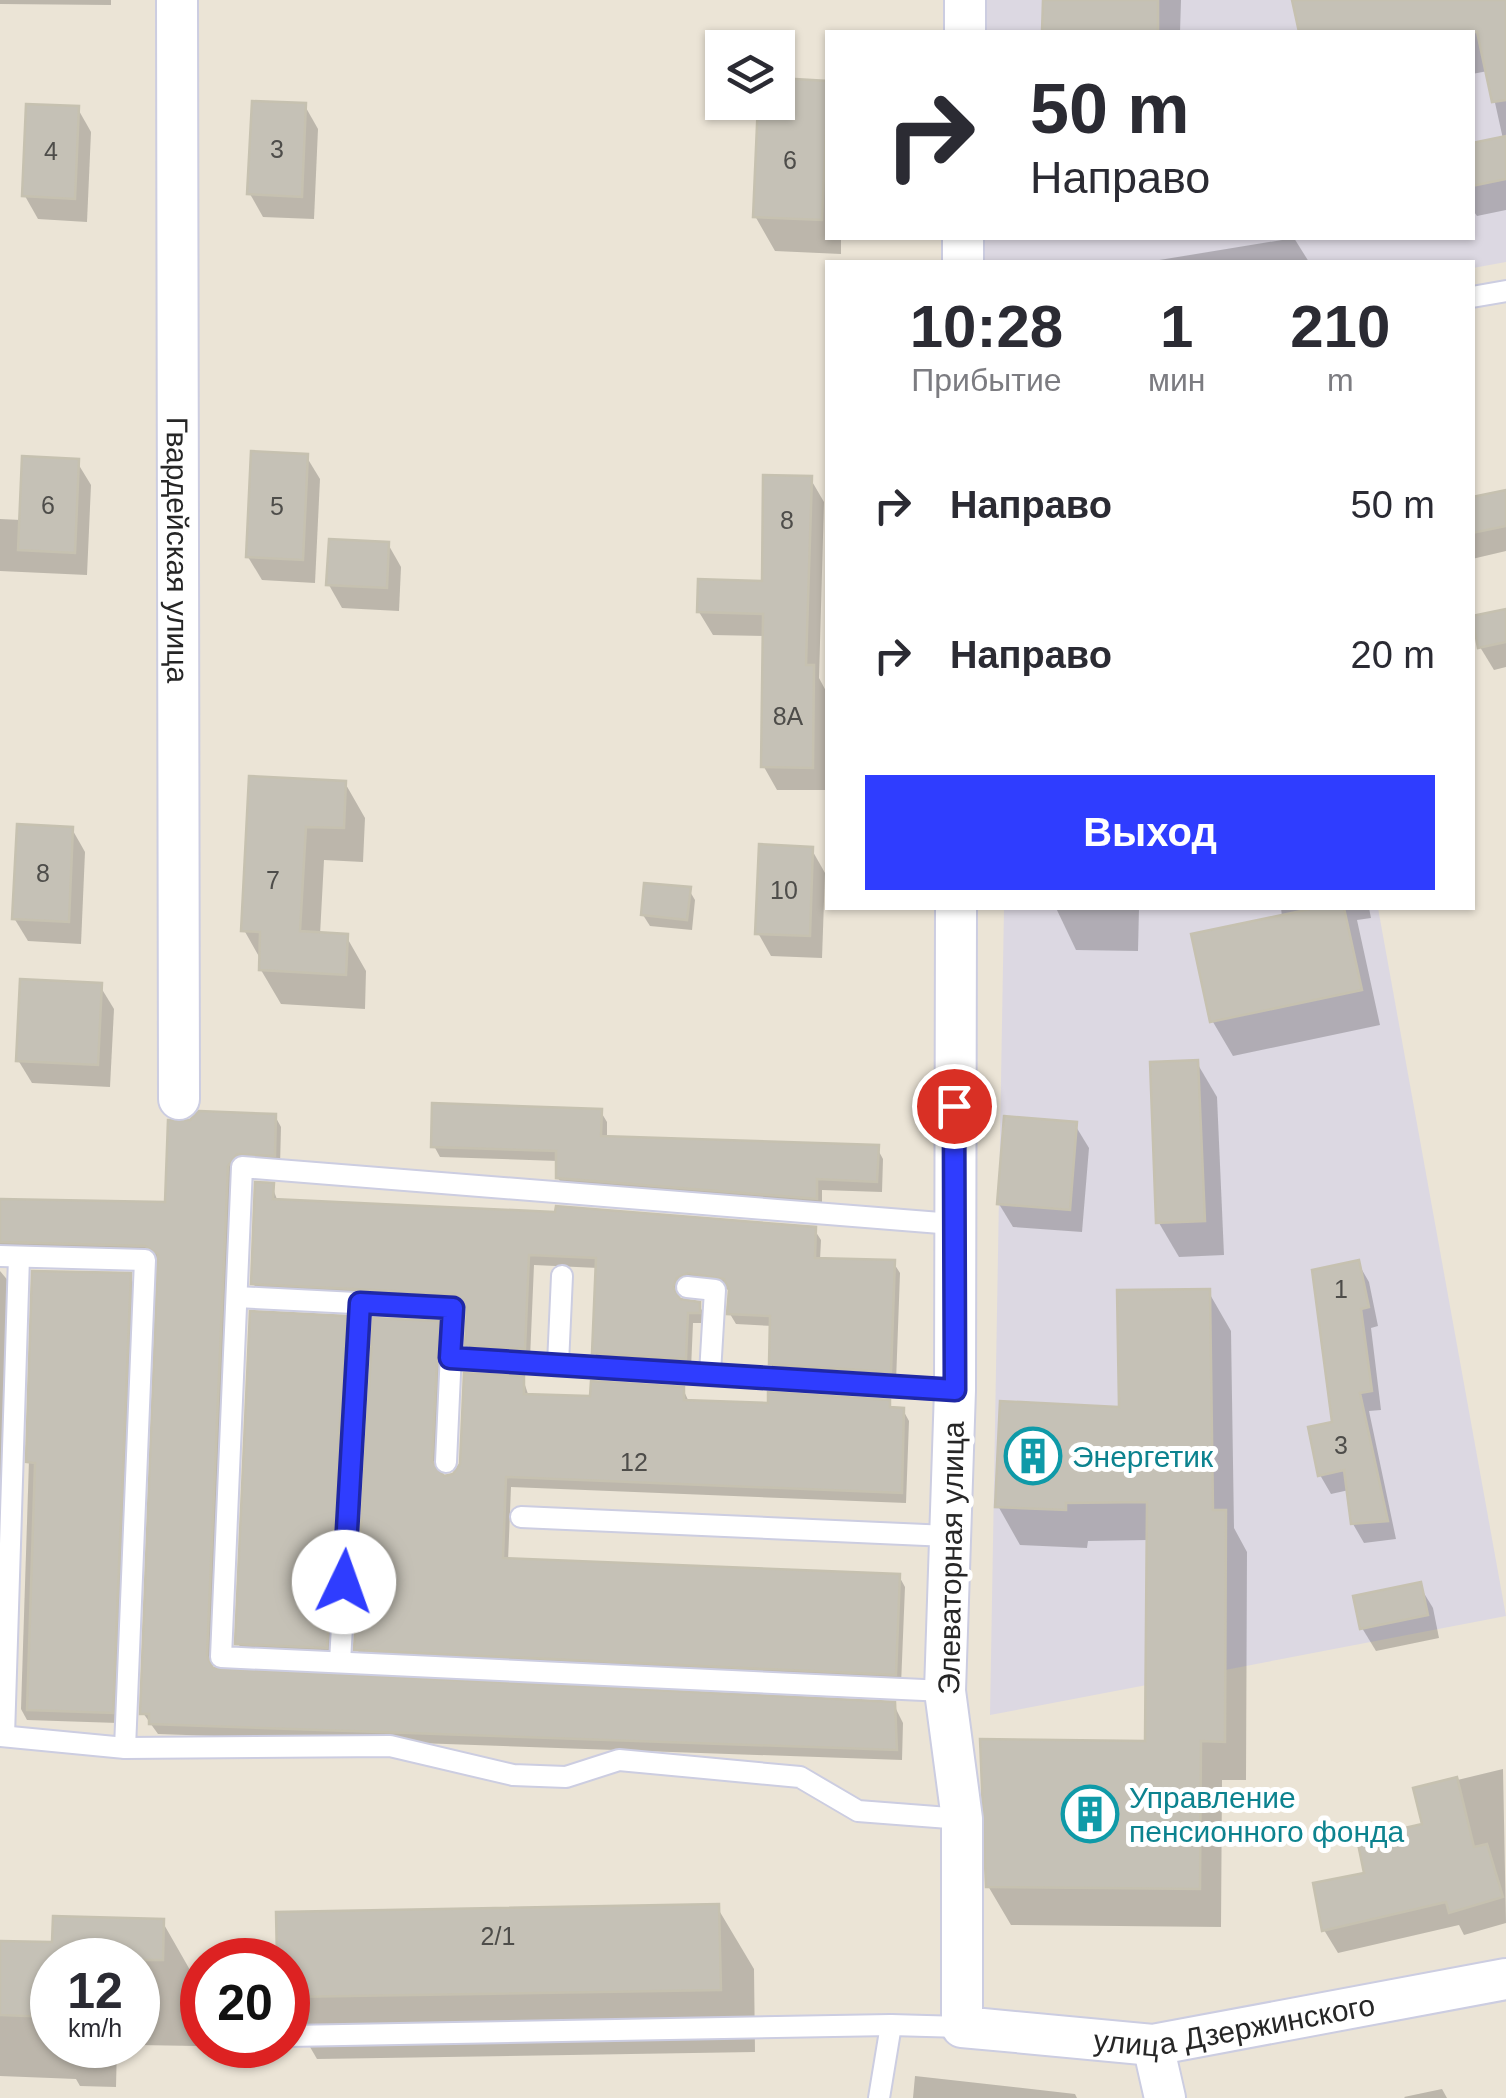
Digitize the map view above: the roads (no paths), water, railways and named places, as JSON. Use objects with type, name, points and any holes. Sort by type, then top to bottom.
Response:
[{"type":"street","name":"Гвардейская улица","points":[[177,0],[179,1099]]},
{"type":"street","points":[[965,0],[965,30]]},
{"type":"street","name":"Элеваторная улица","points":[[956,910],[955,1390],[945,1691],[962,1818],[962,2028]]},
{"type":"street","name":"улица Дзержинского","points":[[962,2028],[1154,2046],[1506,1980]]},
{"type":"street","points":[[1154,2046],[1165,2098]]},
{"type":"lane","points":[[1475,296],[1506,291]]},
{"type":"lane","points":[[945,1691],[221,1657],[242,1167],[954,1224]]},
{"type":"lane","points":[[125,1748],[145,1260],[9,1256],[2,1736],[125,1748],[390,1746],[513,1775],[566,1777],[619,1760],[800,1778],[858,1811],[962,1818]]},
{"type":"lane","points":[[558,1364],[562,1276]]},
{"type":"lane","points":[[687,1287],[715,1290],[710,1373]]},
{"type":"lane","points":[[237,1297],[453,1308],[446,1462]]},
{"type":"lane","points":[[340,1662],[360,1303]]},
{"type":"lane","points":[[450,1358],[955,1390]]},
{"type":"lane","points":[[521,1517],[948,1536]]},
{"type":"lane","points":[[879,2098],[891,2024]]},
{"type":"lane","points":[[310,2036],[891,2024],[962,2028]]},
{"type":"place","name":"Энергетик","points":[[1033,1456]]},
{"type":"place","name":"Управление пенсионного фонда","points":[[1090,1814]]}]
